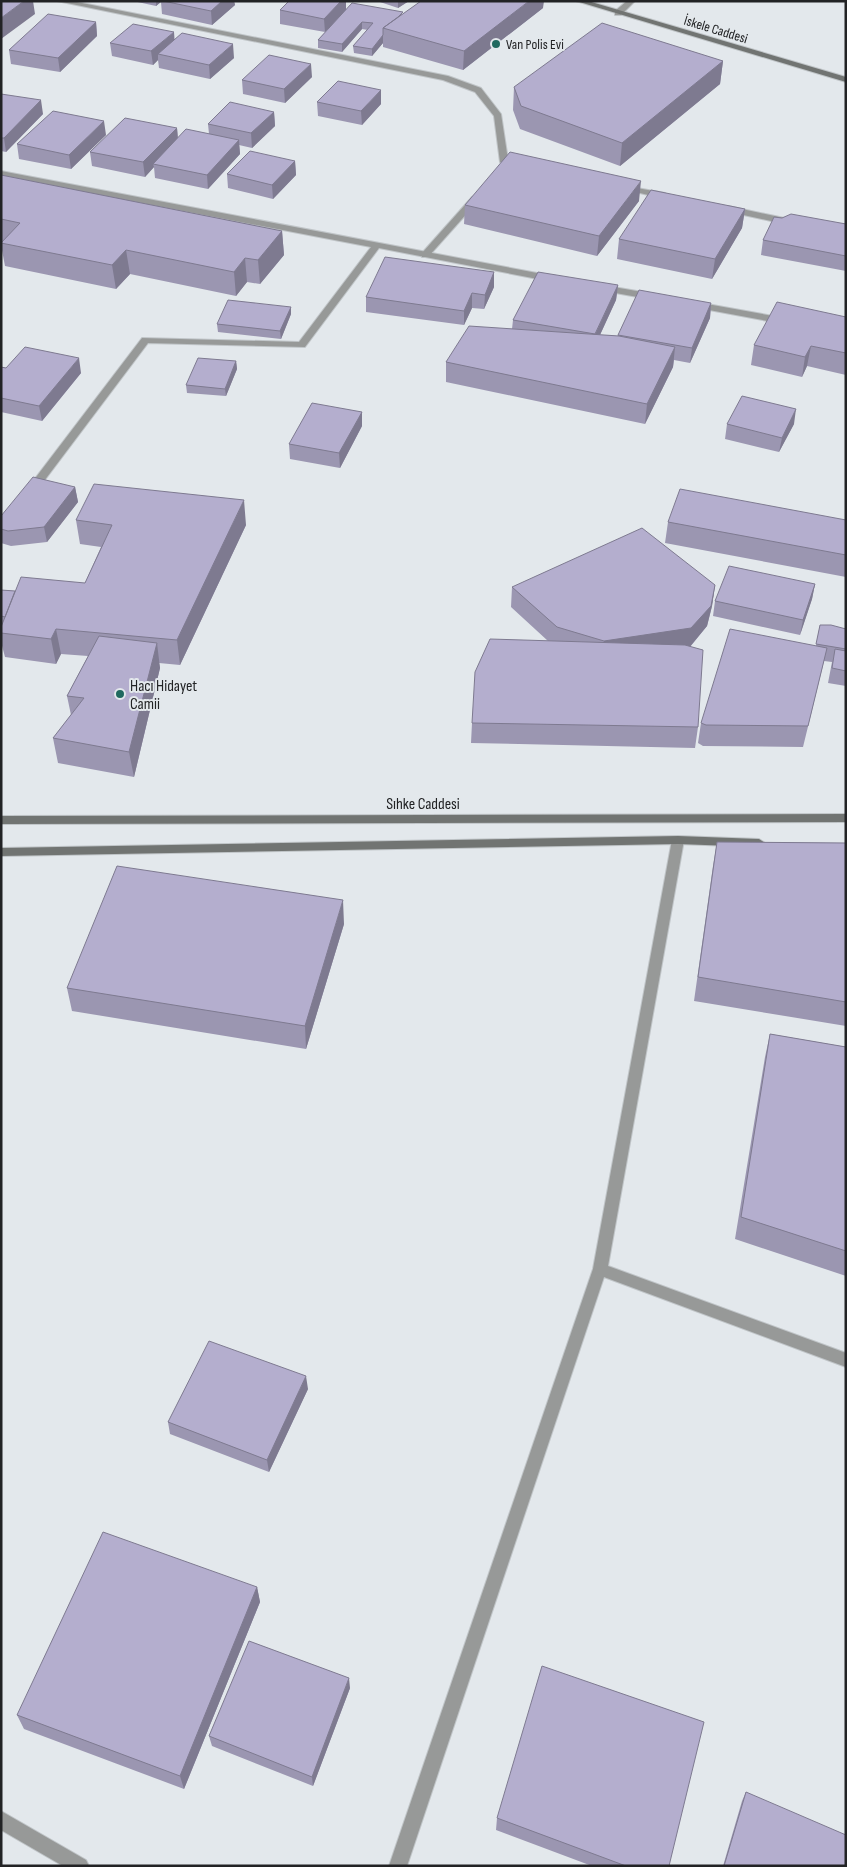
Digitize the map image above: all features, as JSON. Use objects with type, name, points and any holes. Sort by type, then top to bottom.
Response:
[{"type":"main road","name":"İskele Caddesi","points":[[579,1],[846,80]]},
{"type":"main road","name":"Sıhke Caddesi","points":[[1,820],[846,818]]},
{"type":"main road","points":[[1,852],[678,840],[767,843]]},
{"type":"street","points":[[60,1],[445,78],[478,90],[498,116],[504,162],[498,170]]},
{"type":"street","points":[[618,13],[632,1]]},
{"type":"street","points":[[504,162],[524,166]]},
{"type":"street","points":[[1,173],[562,280]]},
{"type":"street","points":[[612,184],[670,197]]},
{"type":"street","points":[[425,255],[480,193]]},
{"type":"street","points":[[719,207],[797,224]]},
{"type":"street","points":[[25,498],[145,340],[302,345],[376,246]]},
{"type":"street","points":[[591,286],[660,298]]},
{"type":"street","points":[[689,304],[797,324]]},
{"type":"street","points":[[398,1866],[600,1268],[678,840]]},
{"type":"street","points":[[600,1268],[846,1360]]},
{"type":"street","points":[[1,1820],[80,1866]]},
{"type":"building","points":[[1,1],[24,1],[1,18]]},
{"type":"building","points":[[163,1],[222,1],[211,11]]},
{"type":"building","points":[[289,1],[341,1],[324,19],[280,10]]},
{"type":"building","points":[[421,1],[529,1],[464,51],[383,28]]},
{"type":"building","points":[[352,3],[403,12],[383,28],[383,35],[372,49],[353,46],[373,23],[362,22],[342,44],[318,40]]},
{"type":"building","points":[[48,14],[96,22],[58,58],[9,50]]},
{"type":"building","points":[[602,23],[723,61],[622,143],[521,106],[514,87]]},
{"type":"building","points":[[133,24],[174,32],[151,51],[110,43]]},
{"type":"building","points":[[182,33],[233,44],[209,65],[158,54]]},
{"type":"building","points":[[269,55],[311,64],[284,89],[242,80]]},
{"type":"building","points":[[338,81],[381,90],[361,111],[317,102]]},
{"type":"building","points":[[1,94],[41,100],[4,138],[1,138]]},
{"type":"building","points":[[230,102],[274,112],[251,133],[208,124]]},
{"type":"building","points":[[53,111],[104,121],[69,155],[17,144]]},
{"type":"building","points":[[125,118],[177,128],[143,162],[90,152]]},
{"type":"building","points":[[186,129],[239,140],[207,175],[153,164]]},
{"type":"building","points":[[250,151],[295,161],[272,185],[227,174]]},
{"type":"building","points":[[510,152],[641,181],[599,236],[465,205]]},
{"type":"building","points":[[1,175],[282,231],[258,260],[245,258],[234,272],[126,250],[112,265],[1,243],[20,223],[1,219]]},
{"type":"building","points":[[651,190],[745,209],[715,259],[619,239]]},
{"type":"building","points":[[791,214],[846,224],[846,256],[763,240],[774,217],[782,218]]},
{"type":"building","points":[[385,257],[494,272],[485,295],[472,293],[464,311],[366,297]]},
{"type":"building","points":[[538,272],[618,285],[595,334],[513,320]]},
{"type":"building","points":[[639,290],[711,303],[692,348],[618,335]]},
{"type":"building","points":[[228,300],[291,307],[280,331],[217,324]]},
{"type":"building","points":[[777,302],[846,317],[846,353],[811,346],[805,357],[754,345]]},
{"type":"building","points":[[469,326],[619,336],[675,347],[647,404],[446,362]]},
{"type":"building","points":[[25,347],[79,358],[39,406],[1,398],[1,367],[6,368]]},
{"type":"building","points":[[198,358],[236,361],[225,389],[186,385]]},
{"type":"building","points":[[742,396],[796,409],[782,438],[727,424]]},
{"type":"building","points":[[312,403],[362,412],[339,453],[289,444]]},
{"type":"building","points":[[33,477],[75,487],[44,527],[8,531],[1,529],[1,516]]},
{"type":"building","points":[[94,484],[244,500],[177,640],[56,629],[51,639],[1,633],[1,627],[21,577],[85,583],[112,525],[76,520]]},
{"type":"building","points":[[680,489],[846,520],[846,555],[668,522]]},
{"type":"building","points":[[642,528],[715,585],[711,606],[691,628],[604,641],[557,627],[512,587]]},
{"type":"building","points":[[729,566],[815,584],[803,620],[715,601]]},
{"type":"building","points":[[1,590],[15,591],[5,617],[1,616]]},
{"type":"building","points":[[820,625],[831,625],[846,629],[846,649],[816,644]]},
{"type":"building","points":[[730,629],[827,648],[808,726],[706,725],[701,723]]},
{"type":"building","name":"Hacı Hidayet Camii","points":[[99,636],[157,643],[129,752],[53,738],[84,698],[67,696]]},
{"type":"building","points":[[490,639],[685,645],[703,650],[698,727],[472,723],[475,672]]},
{"type":"building","points":[[835,649],[846,651],[846,671],[832,668]]},
{"type":"building","points":[[717,842],[846,843],[846,1002],[698,977]]},
{"type":"building","points":[[117,866],[343,900],[305,1026],[67,988]]},
{"type":"building","points":[[770,1034],[846,1047],[846,1251],[741,1217]]},
{"type":"building","points":[[209,1341],[306,1376],[267,1460],[168,1422]]},
{"type":"building","points":[[103,1532],[257,1587],[180,1776],[17,1715]]},
{"type":"building","points":[[249,1641],[349,1678],[312,1777],[209,1736]]},
{"type":"building","points":[[542,1666],[704,1722],[669,1866],[626,1866],[497,1818]]},
{"type":"building","points":[[746,1792],[846,1835],[846,1866],[724,1866]]},
{"type":"place","name":"Van Polis Evi","points":[[496,44]]},
{"type":"place","name":"Hacı Hidayet Camii","points":[[120,694]]}]
